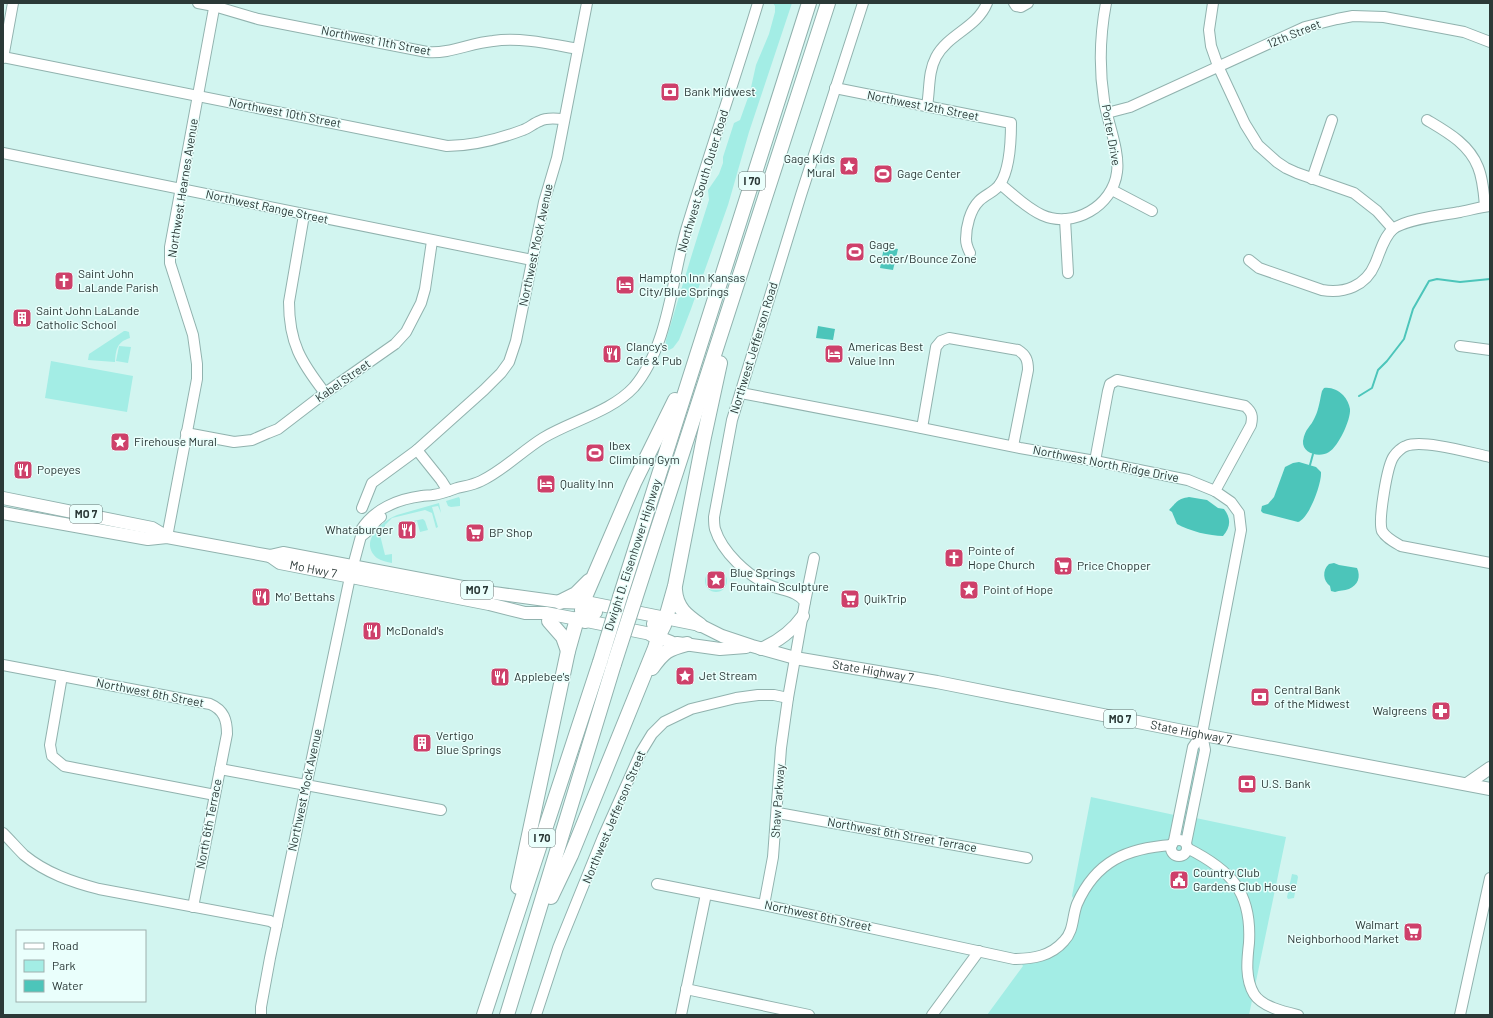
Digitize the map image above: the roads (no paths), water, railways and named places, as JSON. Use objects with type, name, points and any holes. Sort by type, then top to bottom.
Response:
[{"type":"highway","name":"Dwight D. Eisenhower Highway","points":[[484,1015],[600,662],[809,3]]},
{"type":"highway","name":"Dwight D. Eisenhower Highway","points":[[507,1015],[614,664],[828,3]]},
{"type":"highway","points":[[527,950],[571,855],[646,672],[675,586],[704,437],[738,282]]},
{"type":"highway","points":[[507,945],[568,651],[583,615],[596,573],[634,483],[696,356]]},
{"type":"highway","points":[[560,602],[576,594],[596,573]]},
{"type":"highway","points":[[675,586],[675,598],[678,605],[685,614],[700,626]]},
{"type":"highway","points":[[549,621],[563,637],[568,651]]},
{"type":"highway","points":[[646,672],[651,671],[662,654],[671,648],[687,644]]},
{"type":"main road","name":"MO 7","points":[[3,498],[152,528],[167,536]]},
{"type":"main road","name":"MO 7","points":[[3,513],[148,539],[167,536]]},
{"type":"main road","name":"Mo Hwy 7","points":[[167,536],[270,556],[280,563],[351,571],[560,602]]},
{"type":"main road","name":"Mo Hwy 7","points":[[351,571],[525,613],[583,615]]},
{"type":"main road","name":"MO 7","points":[[560,602],[583,615],[652,642],[660,632],[700,626],[722,636],[756,647]]},
{"type":"main road","name":"MO 7","points":[[525,613],[549,621],[583,615],[591,603],[687,644],[720,649],[756,647]]},
{"type":"main road","points":[[756,647],[772,643],[793,628],[803,616]]},
{"type":"main road","name":"MO 7","points":[[660,632],[722,636]]},
{"type":"main road","name":"State Highway 7","points":[[756,647],[795,658],[937,682],[1490,788]]},
{"type":"main road","points":[[1467,784],[1490,768]]},
{"type":"street","points":[[3,58],[13,3]]},
{"type":"street","name":"Northwest 11th Street","points":[[198,3],[214,4],[258,19],[427,52],[438,53],[491,41],[509,39],[578,49]]},
{"type":"street","name":"Northwest Mock Avenue","points":[[362,508],[372,483],[417,450],[484,390],[509,362],[516,341],[544,202],[557,158],[587,3]]},
{"type":"street","name":"Northwest South Outer Road","points":[[351,571],[361,536],[360,530],[373,515],[385,507],[416,497],[432,496],[475,484],[492,475],[546,436],[596,413],[620,399],[634,387],[647,367],[657,345],[672,293],[686,232],[758,3]]},
{"type":"street","name":"Northwest Jefferson Road","points":[[805,602],[800,596],[770,586],[738,564],[720,540],[715,529],[714,517],[732,420],[835,88],[863,3]]},
{"type":"street","points":[[927,106],[932,66],[936,56],[949,42],[971,25],[987,3]]},
{"type":"street","points":[[1014,3],[1016,6],[1021,7],[1028,3]]},
{"type":"street","name":"Porter Drive","points":[[1000,184],[1038,213],[1049,217],[1065,219],[1077,217],[1090,212],[1105,199],[1112,190],[1118,162],[1104,101],[1102,79],[1101,48],[1103,18],[1106,3]]},
{"type":"street","points":[[1213,3],[1209,30],[1218,66],[1245,124],[1258,145],[1278,162],[1297,173],[1354,193],[1377,211],[1393,229]]},
{"type":"street","name":"Northwest Hearnes Avenue","points":[[167,536],[197,379],[193,335],[170,263],[170,247],[214,4]]},
{"type":"street","name":"12th Street","points":[[1107,113],[1130,107],[1305,27],[1353,16],[1384,17],[1414,22],[1464,32],[1490,42]]},
{"type":"street","name":"Northwest 10th Street","points":[[3,58],[447,146],[469,145],[483,142],[524,129],[540,120],[549,118],[564,119]]},
{"type":"street","name":"Northwest 12th Street","points":[[835,88],[1011,123],[1007,167],[1000,184]]},
{"type":"street","points":[[1312,178],[1332,120]]},
{"type":"street","points":[[1249,260],[1259,268],[1322,290],[1332,292],[1342,291],[1351,288],[1368,276],[1386,238],[1393,229],[1412,221],[1488,206],[1479,167],[1465,146],[1427,120]]},
{"type":"street","name":"Northwest Range Street","points":[[3,153],[432,241],[532,260]]},
{"type":"street","points":[[970,253],[966,238],[970,216],[978,202],[995,190],[1000,184]]},
{"type":"street","points":[[1112,190],[1152,211]]},
{"type":"street","points":[[304,215],[289,302],[289,316],[291,331],[301,360],[325,393]]},
{"type":"street","points":[[1065,219],[1068,273]]},
{"type":"street","name":"Kabel Street","points":[[186,433],[234,442],[252,440],[278,429],[325,393],[395,344],[406,332],[415,316],[423,296],[432,241]]},
{"type":"street","points":[[922,428],[936,347],[941,341],[948,338],[961,339],[1018,350],[1024,354],[1028,360],[1028,370],[1013,446]]},
{"type":"street","points":[[1460,346],[1490,350]]},
{"type":"street","points":[[1095,461],[1111,380],[1254,409],[1251,425],[1215,491]]},
{"type":"street","name":"Northwest North Ridge Drive","points":[[741,393],[1188,480],[1215,491],[1227,499],[1236,507],[1241,520],[1241,530],[1202,734]]},
{"type":"street","points":[[1490,457],[1424,444],[1405,446],[1394,456],[1389,468],[1380,519],[1382,530],[1390,540],[1401,546],[1490,563]]},
{"type":"street","points":[[417,450],[448,491]]},
{"type":"street","points":[[795,658],[814,558]]},
{"type":"street","name":"Northwest Mock Avenue","points":[[261,1015],[261,1007],[277,925],[351,571]]},
{"type":"street","name":"Shaw Parkway","points":[[764,905],[773,857],[778,812],[781,748],[795,658]]},
{"type":"street","name":"Northwest 6th Street","points":[[3,665],[210,704],[218,707],[223,713],[227,722],[227,734],[220,769]]},
{"type":"street","points":[[62,676],[50,745],[52,756],[64,766],[215,795]]},
{"type":"street","name":"Northwest Jefferson Street","points":[[536,1015],[558,948],[603,837],[641,752],[652,734],[664,722],[691,710],[736,698],[758,695],[774,695],[788,698]]},
{"type":"street","points":[[1202,734],[1205,750],[1186,846],[1183,855],[1177,858],[1172,851],[1173,843],[1193,747],[1202,734]]},
{"type":"street","points":[[220,769],[441,810]]},
{"type":"street","name":"North 6th Terrace","points":[[193,907],[220,769]]},
{"type":"street","name":"Northwest 6th Street Terrace","points":[[778,812],[1027,858]]},
{"type":"street","points":[[3,833],[24,855],[46,870],[60,877],[99,890],[270,921],[277,925]]},
{"type":"street","points":[[1173,843],[1182,840],[1186,846],[1208,858],[1222,868],[1232,879],[1240,892],[1247,910],[1249,924],[1247,957],[1248,975],[1255,995],[1265,1003],[1280,1011],[1297,1015]]},
{"type":"street","name":"Northwest 6th Street","points":[[657,884],[764,905],[1014,959],[1039,957],[1053,950],[1065,941],[1073,926],[1077,906],[1084,892],[1093,878],[1105,865],[1121,856],[1142,848],[1173,843]]},
{"type":"street","points":[[1460,1015],[1488,901],[1490,878]]},
{"type":"street","points":[[681,1015],[706,894]]},
{"type":"street","points":[[932,1015],[978,951]]},
{"type":"street","points":[[686,989],[809,1015]]},
{"type":"water","points":[[884,247],[898,249],[893,270],[880,268]]},
{"type":"water","points":[[818,326],[835,329],[833,340],[816,338]]},
{"type":"water","points":[[1324,388],[1334,389],[1346,398],[1350,409],[1350,414],[1340,439],[1333,449],[1325,454],[1317,455],[1308,452],[1305,449],[1303,441],[1305,433],[1316,414]]},
{"type":"water","points":[[1299,462],[1316,467],[1321,472],[1317,492],[1306,514],[1298,522],[1263,513],[1261,511],[1262,506],[1268,504],[1274,497],[1285,467]]},
{"type":"water","points":[[1189,497],[1207,500],[1218,508],[1224,509],[1229,519],[1229,526],[1223,536],[1200,533],[1177,524],[1172,512],[1169,510],[1180,500]]},
{"type":"water","points":[[1334,563],[1357,568],[1359,578],[1357,583],[1347,590],[1335,592],[1331,591],[1330,586],[1326,581],[1324,572],[1329,564]]},
{"type":"waterway","points":[[1359,396],[1372,388],[1378,370],[1404,339],[1413,309],[1429,281],[1437,279],[1460,282],[1490,279]]},
{"type":"waterway","points":[[1310,465],[1313,454]]},
{"type":"place","name":"Bank Midwest","points":[[670,92]]},
{"type":"place","name":"Gage Kids Mural","points":[[849,166]]},
{"type":"place","name":"Gage Center","points":[[883,174]]},
{"type":"place","name":"Gage Center/Bounce Zone","points":[[855,252]]},
{"type":"place","name":"Saint John LaLande Parish","points":[[64,281]]},
{"type":"place","name":"Hampton Inn Kansas City/Blue Springs","points":[[625,285]]},
{"type":"place","name":"Saint John LaLande Catholic School","points":[[22,318]]},
{"type":"place","name":"Clancy's Cafe & Pub","points":[[612,354]]},
{"type":"place","name":"Americas Best Value Inn","points":[[834,354]]},
{"type":"place","name":"Firehouse Mural","points":[[120,442]]},
{"type":"place","name":"Ibex Climbing Gym","points":[[595,453]]},
{"type":"place","name":"Popeyes","points":[[23,470]]},
{"type":"place","name":"Quality Inn","points":[[546,484]]},
{"type":"place","name":"Whataburger","points":[[407,530]]},
{"type":"place","name":"BP Shop","points":[[475,533]]},
{"type":"place","name":"Pointe of Hope Church","points":[[954,558]]},
{"type":"place","name":"Price Chopper","points":[[1063,566]]},
{"type":"place","name":"Blue Springs Fountain Sculpture","points":[[716,580]]},
{"type":"place","name":"Point of Hope","points":[[969,590]]},
{"type":"place","name":"Mo' Bettahs","points":[[261,597]]},
{"type":"place","name":"QuikTrip","points":[[850,599]]},
{"type":"place","name":"McDonald's","points":[[372,631]]},
{"type":"place","name":"Jet Stream","points":[[685,676]]},
{"type":"place","name":"Applebee's","points":[[500,677]]},
{"type":"place","name":"Central Bank of the Midwest","points":[[1260,697]]},
{"type":"place","name":"Walgreens","points":[[1441,711]]},
{"type":"place","name":"Vertigo Blue Springs","points":[[422,743]]},
{"type":"place","name":"U.S. Bank","points":[[1247,784]]},
{"type":"place","name":"Country Club Gardens Club House","points":[[1179,880]]},
{"type":"place","name":"Walmart Neighborhood Market","points":[[1413,932]]}]
